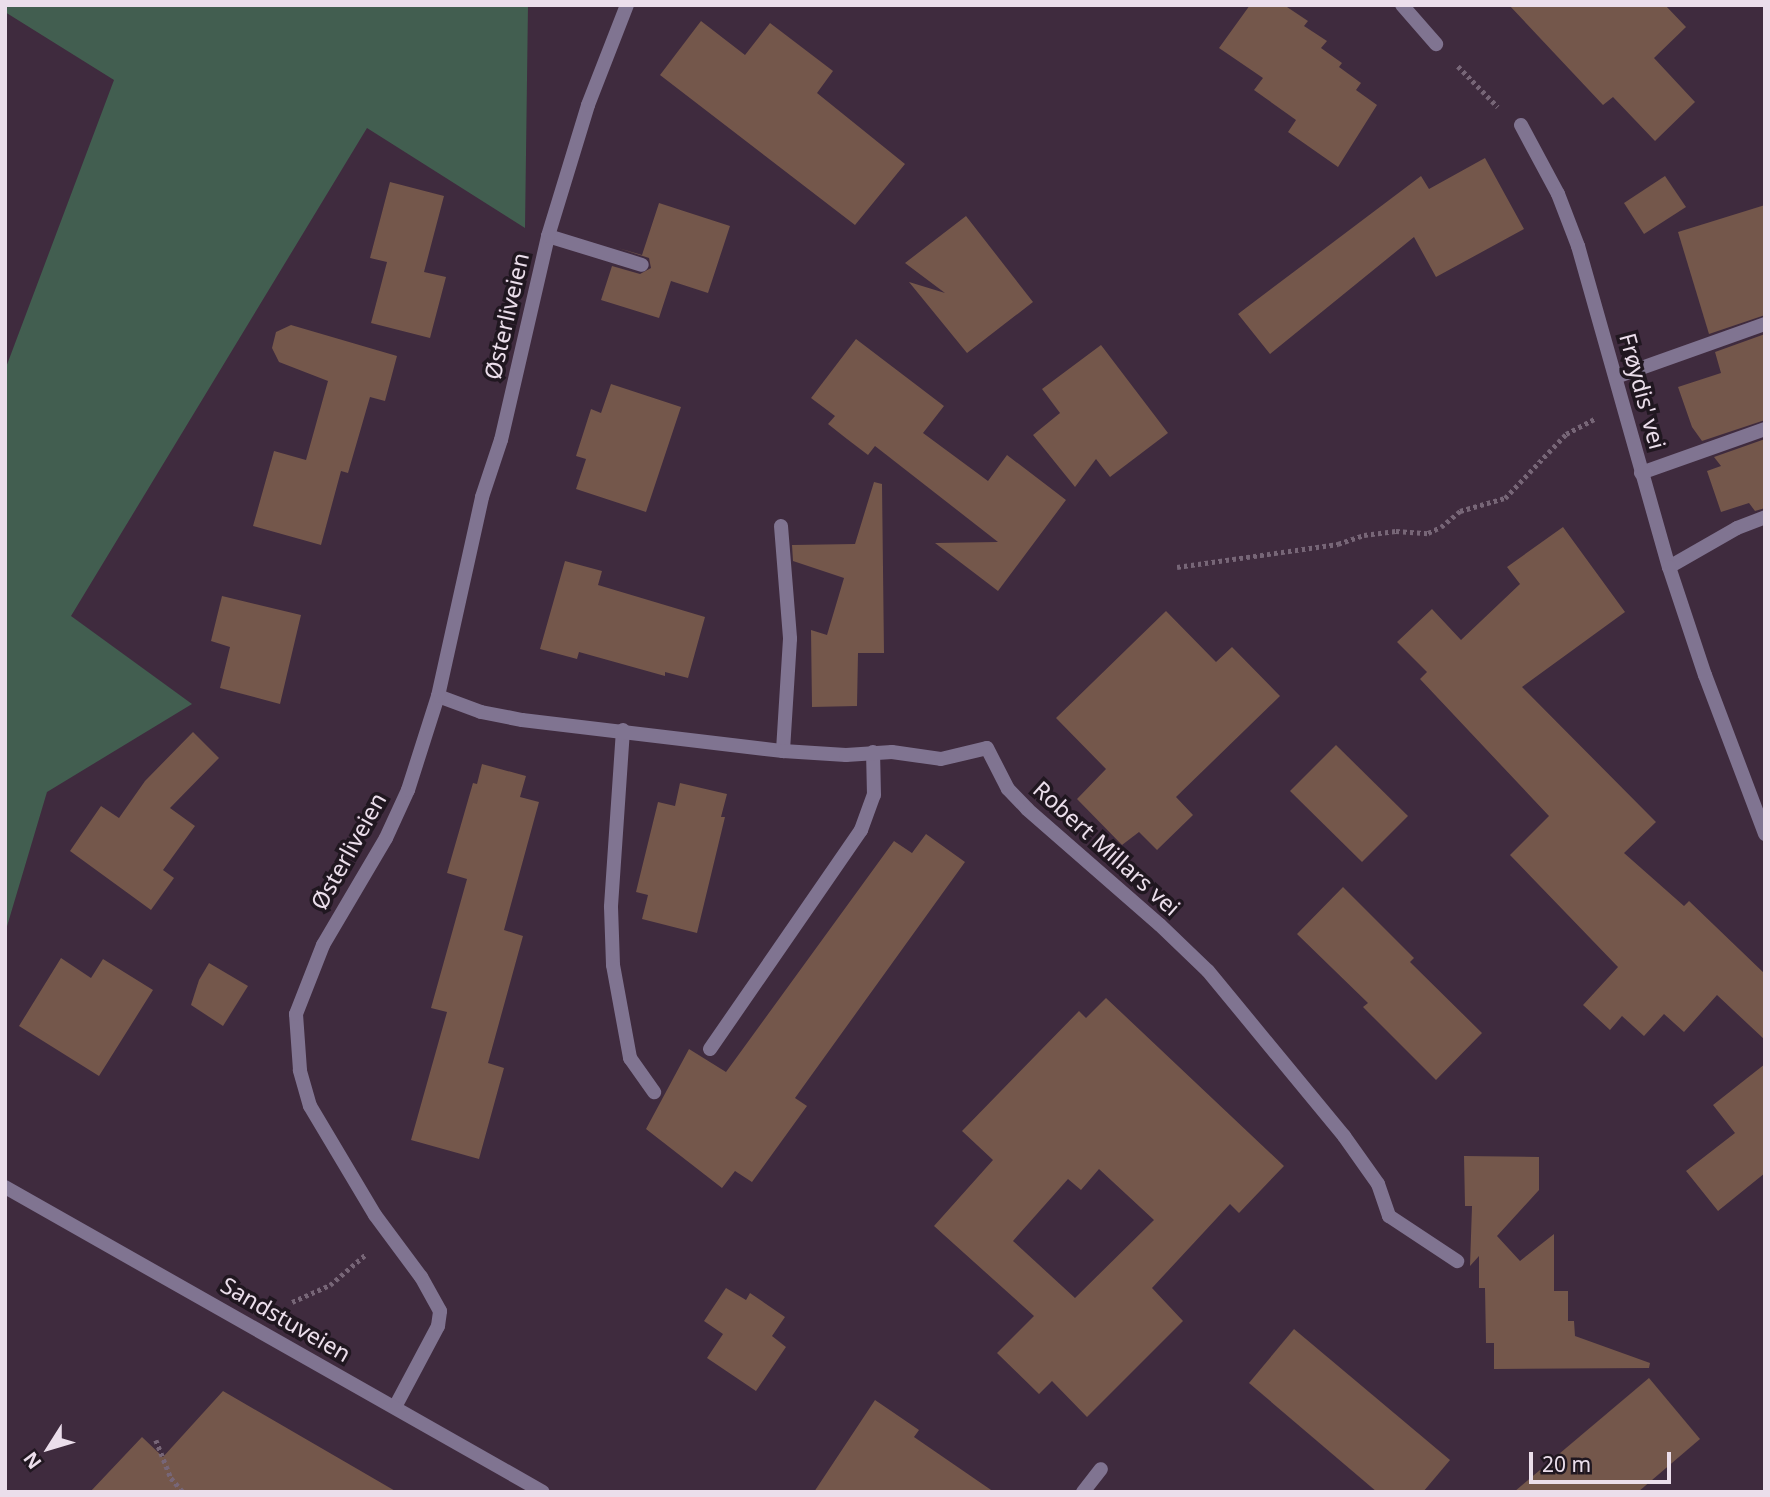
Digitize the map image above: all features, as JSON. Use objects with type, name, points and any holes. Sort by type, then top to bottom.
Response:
[{"type":"street","name":"Østerliveien","points":[[395,1407],[438,1326],[440,1311],[421,1276],[375,1215],[310,1106],[300,1070],[296,1022],[300,999],[323,945],[386,838],[408,790],[438,695],[482,497],[501,440],[548,236],[588,105],[628,5]]},
{"type":"street","points":[[1402,5],[1436,44]]},
{"type":"street","name":"Frøydis' vei","points":[[1521,125],[1542,162],[1578,246],[1669,567],[1704,675],[1765,834]]},
{"type":"street","name":"Østerliveien","points":[[548,236],[642,264]]},
{"type":"street","points":[[1616,377],[1765,324]]},
{"type":"street","points":[[1642,473],[1765,429]]},
{"type":"street","points":[[1669,567],[1737,528],[1765,517]]},
{"type":"street","points":[[781,526],[790,639],[783,751]]},
{"type":"street","name":"Robert Millars vei","points":[[438,695],[481,712],[522,720],[783,751],[846,755],[873,752],[941,759],[987,748],[1008,789],[1027,809],[1160,925],[1208,971],[1344,1136],[1378,1184],[1389,1216],[1457,1261]]},
{"type":"street","points":[[623,730],[611,907],[613,965],[630,1058],[654,1092]]},
{"type":"street","points":[[710,1049],[861,830],[874,795],[873,752]]},
{"type":"street","name":"Sandstuveien","points":[[5,1187],[543,1492]]},
{"type":"street","points":[[1083,1492],[1101,1469]]},
{"type":"path","points":[[1436,44],[1494,104],[1521,125]]},
{"type":"path","points":[[1177,568],[1338,544],[1364,535],[1428,533],[1441,527],[1460,511],[1505,498],[1566,434],[1588,420],[1624,409]]},
{"type":"path","points":[[292,1302],[330,1285],[369,1253]]},
{"type":"path","points":[[156,1440],[171,1478],[183,1492]]},
{"type":"green space","points":[[5,5],[528,5],[525,228],[367,128],[71,616],[192,704],[47,792],[5,933],[5,370],[114,80],[5,12]]},
{"type":"building","points":[[1250,5],[1284,5],[1308,21],[1304,26],[1327,41],[1321,48],[1342,63],[1339,67],[1361,83],[1356,90],[1377,105],[1338,167],[1288,132],[1296,120],[1254,90],[1263,78],[1219,48]]},
{"type":"building","points":[[1509,5],[1665,5],[1686,27],[1654,58],[1695,102],[1655,141],[1613,97],[1603,105]]},
{"type":"building","points":[[701,21],[745,55],[770,23],[833,71],[817,93],[905,164],[855,225],[660,75]]},
{"type":"building","points":[[1485,158],[1524,229],[1436,277],[1414,237],[1270,354],[1238,314],[1421,176],[1429,189]]},
{"type":"building","points":[[1665,176],[1686,207],[1644,234],[1624,203]]},
{"type":"building","points":[[390,182],[444,196],[424,272],[446,277],[430,338],[371,323],[387,262],[370,258]]},
{"type":"building","points":[[659,203],[730,226],[708,293],[671,281],[659,318],[601,300],[612,266],[640,274],[651,268],[649,258],[618,248],[642,255]]},
{"type":"building","points":[[1765,205],[1765,315],[1709,334],[1678,232]]},
{"type":"building","points":[[966,216],[1033,302],[967,353],[909,282],[945,293],[905,263]]},
{"type":"building","points":[[291,325],[397,356],[385,401],[370,397],[348,473],[341,471],[321,545],[253,526],[274,451],[306,460],[328,381],[279,362],[272,348],[276,332]]},
{"type":"building","points":[[1765,334],[1765,420],[1702,441],[1692,427],[1678,387],[1721,373],[1715,352]]},
{"type":"building","points":[[856,339],[944,406],[923,433],[988,481],[1007,455],[1066,500],[998,591],[935,543],[998,542],[875,446],[868,455],[847,439],[828,424],[835,416],[811,398]]},
{"type":"building","points":[[1101,345],[1168,433],[1110,477],[1096,459],[1075,487],[1033,435],[1060,413],[1042,389]]},
{"type":"building","points":[[611,384],[681,407],[646,512],[576,489],[586,459],[576,456],[591,409],[601,413]]},
{"type":"building","points":[[1765,439],[1765,508],[1755,511],[1749,503],[1721,512],[1707,471],[1721,466],[1714,457]]},
{"type":"building","points":[[874,482],[882,484],[884,653],[858,653],[857,706],[812,707],[811,630],[827,635],[844,578],[793,561],[792,545],[855,544]]},
{"type":"building","points":[[1563,527],[1625,612],[1522,687],[1656,822],[1624,853],[1684,906],[1689,901],[1765,974],[1765,1040],[1717,995],[1684,1032],[1664,1014],[1644,1036],[1622,1016],[1610,1030],[1583,1005],[1618,967],[1510,855],[1549,816],[1420,679],[1427,672],[1397,642],[1432,609],[1461,640],[1520,584],[1507,567]]},
{"type":"building","points":[[565,561],[602,571],[598,585],[705,617],[688,678],[665,672],[665,676],[579,652],[577,659],[540,649]]},
{"type":"building","points":[[222,596],[301,615],[280,704],[220,688],[230,647],[211,641]]},
{"type":"building","points":[[1166,611],[1216,662],[1232,647],[1280,696],[1176,797],[1193,815],[1157,850],[1139,832],[1122,845],[1077,799],[1106,769],[1056,718]]},
{"type":"building","points":[[193,732],[219,758],[170,808],[195,826],[163,870],[174,878],[151,910],[70,851],[101,806],[119,818],[145,781]]},
{"type":"building","points":[[1336,745],[1408,816],[1362,862],[1290,791]]},
{"type":"building","points":[[482,764],[526,776],[520,797],[539,802],[504,930],[523,936],[488,1063],[504,1068],[479,1159],[411,1140],[447,1012],[431,1008],[467,879],[447,873],[473,783],[477,784]]},
{"type":"building","points":[[680,783],[727,794],[721,817],[725,817],[697,933],[642,919],[648,895],[636,892],[658,802],[675,806]]},
{"type":"building","points":[[926,834],[965,862],[795,1098],[807,1106],[752,1182],[735,1171],[722,1188],[646,1129],[689,1049],[726,1072],[894,841],[912,853]]},
{"type":"building","points":[[1343,887],[1414,958],[1410,962],[1482,1033],[1436,1080],[1363,1007],[1368,1003],[1297,934]]},
{"type":"building","points":[[61,958],[91,978],[103,959],[153,990],[99,1076],[19,1026]]},
{"type":"building","points":[[209,963],[248,986],[223,1026],[191,1005],[199,980]]},
{"type":"building","points":[[1106,998],[1284,1166],[1239,1213],[1230,1204],[1152,1288],[1183,1321],[1087,1417],[1052,1381],[1039,1394],[997,1353],[1034,1316],[934,1226],[993,1160],[962,1131],[1079,1011],[1086,1018]],"holes":[[[1099,1169],[1154,1220],[1075,1298],[1013,1241],[1068,1179],[1081,1190]]]},
{"type":"building","points":[[1765,1064],[1765,1173],[1718,1211],[1686,1171],[1735,1133],[1713,1105]]},
{"type":"building","points":[[1464,1156],[1539,1157],[1539,1190],[1497,1236],[1520,1261],[1554,1234],[1554,1291],[1568,1291],[1568,1321],[1574,1321],[1575,1336],[1650,1363],[1649,1368],[1494,1369],[1494,1343],[1486,1343],[1485,1288],[1479,1288],[1479,1256],[1470,1266],[1472,1206],[1465,1206]]},
{"type":"building","points":[[726,1288],[746,1300],[750,1293],[785,1317],[772,1336],[786,1347],[756,1391],[707,1358],[723,1334],[704,1321]]},
{"type":"building","points":[[1294,1329],[1450,1460],[1423,1492],[1377,1492],[1249,1383]]},
{"type":"building","points":[[1649,1378],[1700,1439],[1638,1492],[1514,1492]]},
{"type":"building","points":[[223,1391],[397,1492],[90,1492],[142,1437],[163,1457]]},
{"type":"building","points":[[875,1400],[919,1430],[914,1437],[994,1492],[814,1492]]}]
